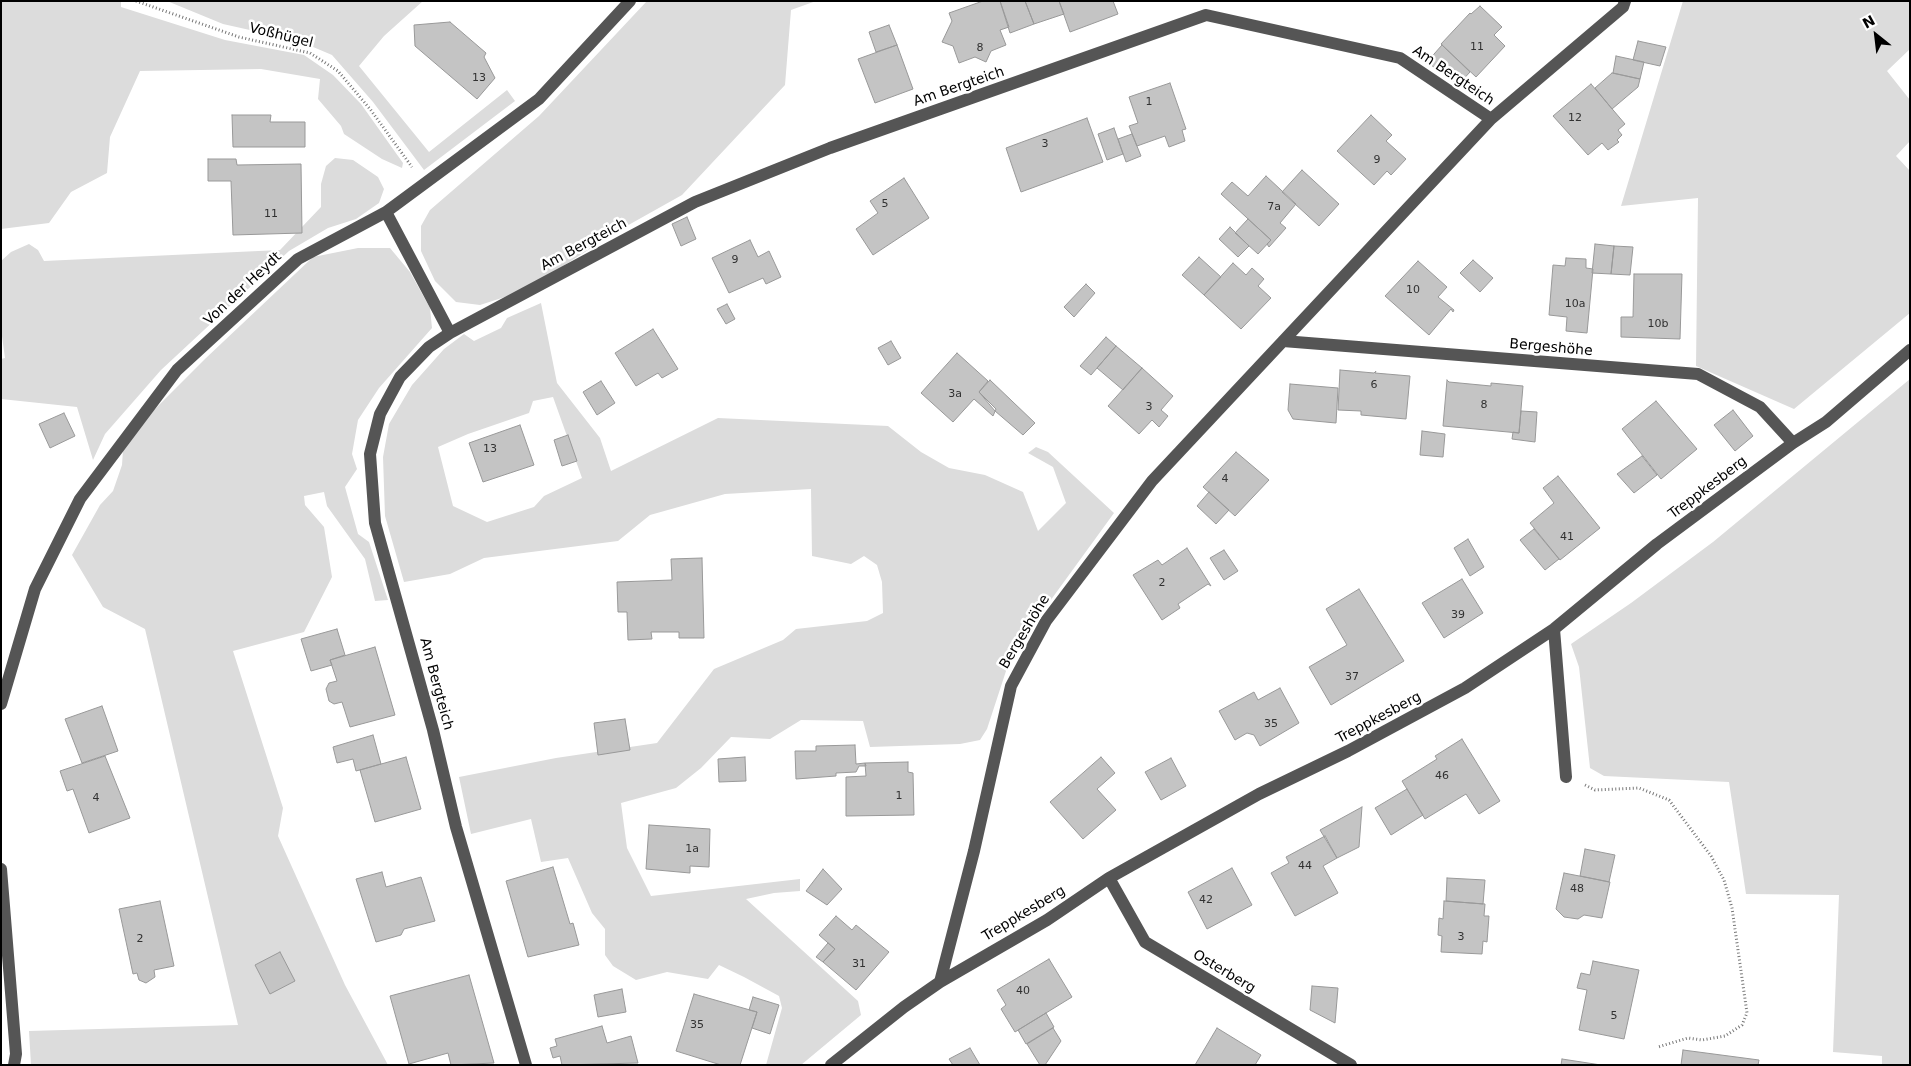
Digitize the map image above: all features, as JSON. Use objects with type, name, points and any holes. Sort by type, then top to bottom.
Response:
[{"type":"street","name":"Von der Heydt","points":[[1,704],[35,589],[80,499],[177,370],[298,259],[386,212],[426,185],[539,99],[630,1]]},
{"type":"street","name":"Bergeshöhe","points":[[940,982],[974,851],[1011,686],[1046,622],[1152,481],[1491,119],[1624,7],[1625,1]]},
{"type":"street","name":"Am Bergteich","points":[[526,1065],[456,826],[433,730],[375,523],[370,454],[380,414],[400,377],[429,347],[450,333],[695,202],[830,148],[1206,15],[1400,58],[1491,119]]},
{"type":"street","points":[[386,212],[450,333]]},
{"type":"street","name":"Bergeshöhe","points":[[1283,341],[1698,374],[1760,407],[1793,443]]},
{"type":"street","name":"Treppkesberg","points":[[832,1065],[904,1007],[940,982],[1047,920],[1109,878],[1259,794],[1348,751],[1457,692],[1554,629],[1657,544],[1793,443],[1826,422],[1910,350]]},
{"type":"street","points":[[1554,629],[1566,777]]},
{"type":"street","points":[[1,869],[16,1054],[14,1065]]},
{"type":"street","name":"Osterberg","points":[[1109,878],[1145,942],[1351,1065]]},
{"type":"path","name":"Voßhügel","points":[[136,1],[239,37],[310,53],[338,71],[370,109],[426,185]]},
{"type":"path","points":[[1566,777],[1595,790],[1639,788],[1669,800],[1710,856],[1724,880],[1732,908],[1747,1013],[1742,1025],[1726,1036],[1702,1040],[1688,1038],[1658,1047]]},
{"type":"shaded area","points":[[1,1],[121,1],[121,7],[225,40],[304,55],[333,75],[361,104],[403,163],[402,168],[382,159],[344,134],[341,126],[318,99],[320,79],[261,69],[140,71],[110,137],[107,173],[71,192],[49,223],[1,229]]},
{"type":"shaded area","points":[[167,1],[423,1],[384,36],[359,66],[429,152],[507,90],[515,101],[424,170],[373,102],[332,55],[299,41],[223,24]]},
{"type":"shaded area","points":[[647,1],[816,1],[791,10],[785,85],[682,195],[616,232],[557,270],[511,295],[480,305],[456,302],[435,281],[421,251],[421,226],[430,210],[539,116]]},
{"type":"shaded area","points":[[1683,1],[1910,1],[1910,49],[1887,71],[1910,100],[1910,141],[1896,156],[1910,171],[1910,313],[1794,409],[1696,366],[1698,198],[1621,206]]},
{"type":"shaded area","points":[[335,158],[353,160],[378,177],[384,189],[379,203],[356,219],[328,228],[289,251],[161,370],[105,434],[93,460],[77,407],[1,399],[1,359],[5,358],[1,329],[1,261],[11,252],[29,244],[38,250],[44,261],[280,250],[321,207],[321,184],[326,166]]},
{"type":"shaded area","points":[[358,248],[390,248],[410,272],[430,308],[432,328],[379,388],[358,420],[352,454],[357,469],[345,487],[358,534],[369,542],[388,600],[375,601],[365,559],[327,506],[324,492],[304,496],[305,505],[324,527],[332,577],[304,632],[233,651],[283,808],[278,836],[345,985],[388,1065],[31,1065],[29,1031],[238,1025],[145,629],[103,607],[72,555],[100,505],[113,491],[122,465],[123,450],[150,414],[313,257]]},
{"type":"shaded area","points":[[541,303],[557,383],[600,438],[611,471],[718,418],[888,426],[921,452],[949,468],[985,475],[1023,492],[1038,531],[1066,503],[1053,467],[1028,453],[1036,447],[1048,452],[1114,513],[1029,630],[1007,668],[987,729],[980,740],[960,744],[870,747],[863,721],[801,720],[770,739],[731,737],[701,768],[676,788],[621,803],[627,848],[651,896],[800,879],[800,891],[774,893],[746,899],[858,1001],[861,1015],[801,1065],[766,1065],[782,1008],[779,996],[744,977],[719,965],[708,979],[667,972],[636,980],[613,966],[605,955],[605,929],[592,913],[568,858],[541,862],[531,819],[471,834],[459,777],[556,758],[657,743],[714,669],[783,640],[796,629],[867,621],[883,613],[882,582],[877,565],[864,556],[851,564],[812,556],[811,489],[725,494],[650,515],[618,541],[484,558],[450,574],[404,582],[385,516],[383,457],[389,424],[412,385],[444,349],[464,334],[474,341],[501,328],[507,318]],"holes":[[[553,397],[582,478],[544,496],[534,507],[487,522],[453,506],[438,447],[468,434],[529,413],[533,401]]]},
{"type":"shaded area","points":[[1910,379],[1910,1065],[1882,1065],[1882,1056],[1833,1052],[1839,895],[1746,894],[1729,782],[1604,776],[1590,768],[1579,667],[1571,644],[1631,603],[1713,542]]},
{"type":"building","points":[[983,1],[1000,1],[1009,27],[1000,30],[1006,45],[991,51],[986,62],[975,57],[959,63],[953,46],[942,42],[952,21],[949,13]]},
{"type":"building","points":[[1000,1],[1025,1],[1034,24],[1010,33]]},
{"type":"building","points":[[1025,1],[1059,1],[1064,14],[1034,24]]},
{"type":"building","points":[[1059,1],[1113,1],[1118,14],[1070,32]]},
{"type":"building","points":[[1480,6],[1502,27],[1494,35],[1505,46],[1476,77],[1441,44],[1470,13]]},
{"type":"building","points":[[450,22],[486,53],[484,57],[495,78],[477,99],[415,46],[414,25]]},
{"type":"building","points":[[889,25],[897,45],[876,52],[869,32]]},
{"type":"building","points":[[1638,41],[1666,47],[1660,66],[1633,60]]},
{"type":"building","points":[[897,45],[913,89],[875,103],[858,59]]},
{"type":"building","points":[[1442,45],[1470,72],[1458,85],[1427,62]]},
{"type":"building","points":[[1616,56],[1644,62],[1640,79],[1613,73]]},
{"type":"building","points":[[1612,73],[1640,79],[1638,87],[1612,109],[1595,88]]},
{"type":"building","points":[[1170,83],[1186,129],[1182,130],[1185,141],[1169,147],[1165,136],[1137,146],[1129,126],[1138,123],[1129,97]]},
{"type":"building","points":[[1591,84],[1625,124],[1618,130],[1622,135],[1617,140],[1619,142],[1608,150],[1602,143],[1588,155],[1553,116]]},
{"type":"building","points":[[232,115],[271,115],[270,122],[305,122],[305,147],[233,147]]},
{"type":"building","points":[[1371,115],[1392,135],[1386,141],[1406,159],[1391,175],[1387,171],[1374,185],[1337,151]]},
{"type":"building","points":[[1087,118],[1103,162],[1021,192],[1006,148]]},
{"type":"building","points":[[1114,128],[1123,154],[1107,160],[1098,134]]},
{"type":"building","points":[[1132,134],[1141,156],[1126,162],[1118,139]]},
{"type":"building","points":[[208,159],[236,159],[237,165],[301,164],[302,233],[233,235],[231,181],[208,181]]},
{"type":"building","points":[[1302,170],[1339,204],[1319,226],[1282,192]]},
{"type":"building","points":[[1266,176],[1296,204],[1280,223],[1286,228],[1269,247],[1267,244],[1271,240],[1221,194],[1232,182],[1248,196]]},
{"type":"building","points":[[904,178],[929,218],[873,255],[856,229],[878,213],[870,201]]},
{"type":"building","points":[[687,217],[696,239],[681,246],[672,224]]},
{"type":"building","points":[[1248,219],[1271,240],[1258,254],[1235,233]]},
{"type":"building","points":[[1230,227],[1249,246],[1238,257],[1219,239]]},
{"type":"building","points":[[750,240],[758,257],[769,251],[781,277],[766,284],[763,278],[729,293],[712,258]]},
{"type":"building","points":[[1595,244],[1614,246],[1611,274],[1592,273]]},
{"type":"building","points":[[1614,246],[1633,247],[1630,275],[1611,274]]},
{"type":"building","points":[[1199,257],[1221,277],[1204,295],[1182,275]]},
{"type":"building","points":[[1566,258],[1586,259],[1586,268],[1593,269],[1587,333],[1566,331],[1567,317],[1549,315],[1553,265],[1565,266]]},
{"type":"building","points":[[1473,260],[1493,278],[1480,292],[1460,273]]},
{"type":"building","points":[[1418,261],[1447,287],[1438,297],[1454,310],[1453,312],[1451,309],[1429,335],[1385,296]]},
{"type":"building","points":[[1233,263],[1246,275],[1252,268],[1264,279],[1258,286],[1271,298],[1241,329],[1204,295]]},
{"type":"building","points":[[1634,274],[1682,274],[1680,339],[1621,337],[1621,317],[1633,317]]},
{"type":"building","points":[[1086,284],[1095,293],[1074,317],[1064,307]]},
{"type":"building","points":[[727,304],[735,319],[726,324],[717,309]]},
{"type":"building","points":[[653,329],[678,369],[662,378],[658,373],[636,386],[615,353]]},
{"type":"building","points":[[1106,337],[1116,346],[1091,375],[1080,366]]},
{"type":"building","points":[[891,341],[901,358],[888,365],[878,348]]},
{"type":"building","points":[[1116,346],[1142,368],[1123,390],[1097,368]]},
{"type":"building","points":[[957,353],[988,381],[979,392],[996,409],[993,416],[974,399],[953,422],[921,393]]},
{"type":"building","points":[[1142,368],[1173,396],[1161,410],[1168,416],[1159,427],[1152,420],[1139,434],[1108,406]]},
{"type":"building","points":[[1340,370],[1374,373],[1376,371],[1375,373],[1410,376],[1406,419],[1361,415],[1361,411],[1338,410]]},
{"type":"building","points":[[990,380],[1035,423],[1023,435],[995,411],[979,392]]},
{"type":"building","points":[[1447,380],[1449,382],[1491,386],[1491,383],[1523,386],[1519,433],[1443,426]]},
{"type":"building","points":[[601,381],[615,403],[597,415],[583,392]]},
{"type":"building","points":[[1290,384],[1338,388],[1336,423],[1293,419],[1288,410]]},
{"type":"building","points":[[1656,401],[1697,449],[1661,479],[1622,429]]},
{"type":"building","points":[[1733,410],[1753,436],[1735,451],[1714,425]]},
{"type":"building","points":[[1521,411],[1537,412],[1535,442],[1512,439],[1513,432],[1519,433]]},
{"type":"building","points":[[64,413],[75,436],[50,448],[39,424]]},
{"type":"building","points":[[520,425],[534,465],[483,482],[469,443]]},
{"type":"building","points":[[1422,431],[1445,434],[1443,457],[1420,455]]},
{"type":"building","points":[[568,435],[577,461],[562,466],[554,440]]},
{"type":"building","points":[[1236,452],[1269,480],[1235,516],[1203,487]]},
{"type":"building","points":[[1642,456],[1657,475],[1634,493],[1617,474]]},
{"type":"building","points":[[1558,476],[1600,528],[1560,560],[1530,523],[1554,503],[1543,488]]},
{"type":"building","points":[[1209,492],[1229,510],[1216,524],[1197,506]]},
{"type":"building","points":[[1534,529],[1559,559],[1545,570],[1520,540]]},
{"type":"building","points":[[1468,539],[1484,567],[1470,576],[1454,548]]},
{"type":"building","points":[[1187,548],[1211,586],[1208,584],[1178,604],[1180,608],[1162,620],[1133,575],[1158,560],[1162,565]]},
{"type":"building","points":[[1224,550],[1238,571],[1224,580],[1210,558]]},
{"type":"building","points":[[702,558],[704,638],[679,638],[679,632],[651,632],[652,639],[628,640],[627,612],[618,612],[617,582],[672,580],[671,559]]},
{"type":"building","points":[[1462,579],[1483,613],[1444,638],[1422,603]]},
{"type":"building","points":[[1359,589],[1404,661],[1331,705],[1309,667],[1347,645],[1326,609]]},
{"type":"building","points":[[337,629],[345,655],[330,660],[332,665],[311,671],[301,639]]},
{"type":"building","points":[[375,647],[395,715],[350,727],[342,702],[334,704],[329,701],[326,689],[329,683],[337,681],[330,660]]},
{"type":"building","points":[[1280,688],[1299,723],[1260,746],[1254,735],[1247,733],[1235,740],[1219,711],[1254,692],[1258,700]]},
{"type":"building","points":[[102,706],[118,751],[82,763],[65,719]]},
{"type":"building","points":[[625,719],[630,750],[598,755],[594,723]]},
{"type":"building","points":[[373,735],[381,764],[356,771],[353,759],[337,763],[333,747]]},
{"type":"building","points":[[1462,739],[1500,801],[1479,814],[1466,794],[1425,819],[1402,781],[1437,759],[1435,756]]},
{"type":"building","points":[[855,745],[856,764],[865,763],[866,766],[859,766],[856,772],[836,773],[836,776],[796,779],[795,751],[816,751],[816,746]]},
{"type":"building","points":[[105,756],[130,818],[89,833],[73,789],[67,791],[60,771]]},
{"type":"building","points":[[406,757],[421,809],[375,822],[360,770]]},
{"type":"building","points":[[745,757],[746,781],[719,782],[718,759]]},
{"type":"building","points":[[1101,757],[1115,773],[1097,789],[1116,810],[1083,839],[1050,802]]},
{"type":"building","points":[[1171,758],[1186,786],[1161,800],[1145,772]]},
{"type":"building","points":[[908,762],[908,772],[913,773],[914,815],[846,816],[846,777],[866,776],[865,763]]},
{"type":"building","points":[[1407,789],[1423,815],[1391,835],[1375,808]]},
{"type":"building","points":[[1362,807],[1359,847],[1337,858],[1320,830]]},
{"type":"building","points":[[649,825],[710,829],[709,867],[690,866],[690,873],[646,869]]},
{"type":"building","points":[[1325,836],[1337,858],[1323,866],[1338,893],[1295,916],[1271,873],[1289,863],[1286,857]]},
{"type":"building","points":[[1585,849],[1615,855],[1609,882],[1580,876]]},
{"type":"building","points":[[553,867],[570,924],[573,923],[579,945],[528,957],[506,881]]},
{"type":"building","points":[[1232,868],[1252,905],[1207,929],[1188,892]]},
{"type":"building","points":[[823,869],[842,889],[827,905],[806,891]]},
{"type":"building","points":[[382,872],[386,887],[421,877],[435,921],[404,929],[401,935],[376,942],[356,879]]},
{"type":"building","points":[[1564,873],[1610,882],[1602,918],[1584,915],[1578,919],[1564,917],[1556,909]]},
{"type":"building","points":[[1447,878],[1485,880],[1483,904],[1446,901]]},
{"type":"building","points":[[160,901],[174,966],[154,970],[155,977],[146,983],[139,980],[137,973],[133,974],[119,909]]},
{"type":"building","points":[[1444,901],[1485,904],[1484,916],[1489,916],[1487,942],[1483,941],[1482,954],[1441,952],[1442,936],[1438,935],[1439,918],[1443,919]]},
{"type":"building","points":[[836,916],[852,930],[856,925],[889,952],[856,990],[823,962],[835,949],[819,935]]},
{"type":"building","points":[[828,943],[835,949],[823,962],[816,957]]},
{"type":"building","points":[[280,952],[295,981],[270,994],[255,965]]},
{"type":"building","points":[[1049,959],[1072,997],[1015,1032],[1001,1009],[1006,1005],[997,990]]},
{"type":"building","points":[[1593,961],[1639,970],[1624,1039],[1579,1030],[1587,990],[1577,988],[1581,973],[1590,975]]},
{"type":"building","points":[[469,975],[494,1063],[451,1065],[448,1053],[409,1064],[390,996]]},
{"type":"building","points":[[1312,986],[1338,988],[1335,1023],[1310,1010]]},
{"type":"building","points":[[622,989],[626,1012],[598,1017],[594,995]]},
{"type":"building","points":[[694,994],[757,1012],[740,1065],[721,1065],[676,1051]]},
{"type":"building","points":[[753,997],[779,1005],[770,1034],[752,1028],[757,1012],[749,1010]]},
{"type":"building","points":[[1046,1013],[1054,1027],[1026,1044],[1018,1030]]},
{"type":"building","points":[[602,1026],[607,1043],[631,1036],[638,1063],[562,1065],[560,1056],[553,1058],[550,1048],[557,1046],[555,1039]]},
{"type":"building","points":[[1053,1028],[1061,1041],[1045,1065],[1040,1065],[1027,1044]]},
{"type":"building","points":[[1217,1028],[1261,1055],[1255,1065],[1195,1065]]},
{"type":"building","points":[[970,1048],[980,1065],[953,1065],[949,1059]]},
{"type":"building","points":[[1683,1050],[1759,1060],[1758,1065],[1681,1065]]},
{"type":"building","points":[[1562,1059],[1601,1065],[1561,1065]]}]
